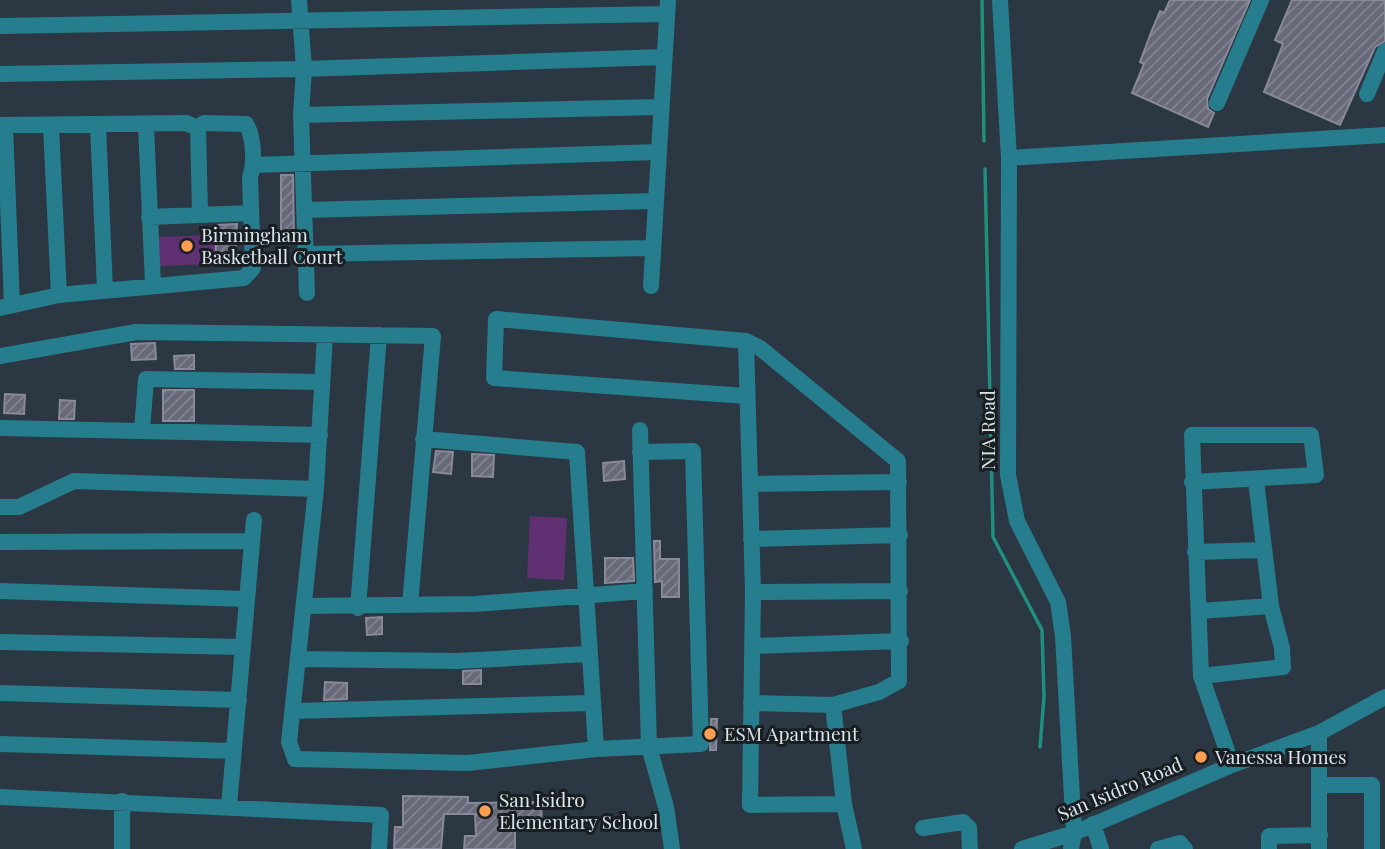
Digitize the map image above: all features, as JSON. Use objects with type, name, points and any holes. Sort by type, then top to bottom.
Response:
[{"type":"street","points":[[299,0],[304,69],[300,116],[307,293]]},
{"type":"street","name":"NIA Road","points":[[1000,0],[1009,158],[1008,475],[1017,521],[1058,602],[1063,636],[1072,841]]},
{"type":"street","points":[[1217,103],[1261,0]]},
{"type":"street","points":[[0,26],[301,20],[668,7],[659,107],[651,286]]},
{"type":"street","points":[[1367,94],[1384,55]]},
{"type":"street","points":[[0,74],[304,69],[664,57]]},
{"type":"street","points":[[300,116],[659,107]]},
{"type":"street","points":[[186,123],[198,128],[204,123],[246,124],[250,130],[253,165],[250,177],[250,213],[253,268],[249,276],[59,295],[6,307],[2,125],[186,123]]},
{"type":"street","points":[[98,125],[105,290]]},
{"type":"street","points":[[146,125],[153,285]]},
{"type":"street","points":[[51,126],[59,295]]},
{"type":"street","points":[[198,128],[200,214]]},
{"type":"street","points":[[1009,158],[1385,135]]},
{"type":"street","points":[[253,165],[302,161],[657,152]]},
{"type":"street","points":[[304,210],[655,201]]},
{"type":"street","points":[[149,217],[250,213]]},
{"type":"street","points":[[305,254],[652,248]]},
{"type":"street","points":[[746,396],[494,378],[496,319],[746,341],[760,348],[898,461],[901,642],[899,681],[879,692],[833,705],[751,703]]},
{"type":"street","points":[[0,356],[136,332],[433,336],[410,605]]},
{"type":"street","points":[[326,335],[316,489],[289,742],[295,759],[468,763],[596,749],[701,744],[693,451],[640,452]]},
{"type":"street","points":[[358,608],[379,335]]},
{"type":"street","points":[[746,341],[753,592],[750,804],[844,804]]},
{"type":"street","points":[[142,430],[146,379],[321,382]]},
{"type":"street","points":[[0,428],[320,435]]},
{"type":"street","points":[[640,430],[649,747],[666,807],[672,849]]},
{"type":"street","points":[[1192,482],[1256,481],[1316,475],[1311,435],[1192,435],[1192,482],[1201,676],[1232,765]]},
{"type":"street","points":[[423,439],[577,452],[589,597],[587,654],[596,749]]},
{"type":"street","points":[[0,507],[19,508],[74,481],[316,489]]},
{"type":"street","points":[[1201,676],[1283,667],[1282,648],[1271,606],[1256,481]]},
{"type":"street","points":[[750,484],[899,482]]},
{"type":"street","points":[[229,806],[254,520]]},
{"type":"street","points":[[751,539],[900,535]]},
{"type":"street","points":[[0,542],[252,541]]},
{"type":"street","points":[[1195,552],[1263,550]]},
{"type":"street","points":[[0,591],[247,599]]},
{"type":"street","points":[[304,606],[358,608],[589,597],[645,591]]},
{"type":"street","points":[[753,592],[900,591]]},
{"type":"street","points":[[1199,611],[1271,606]]},
{"type":"street","points":[[0,642],[243,647]]},
{"type":"street","points":[[752,646],[901,642]]},
{"type":"street","points":[[299,659],[457,660],[587,654]]},
{"type":"street","points":[[0,694],[239,700]]},
{"type":"street","name":"San Isidro Road","points":[[1022,849],[1072,841],[1093,824],[1232,765],[1319,733],[1385,697]]},
{"type":"street","points":[[293,711],[591,703]]},
{"type":"street","points":[[833,705],[844,804],[854,849]]},
{"type":"street","points":[[1269,849],[1269,836],[1320,842],[1319,733]]},
{"type":"street","points":[[0,744],[234,751]]},
{"type":"street","points":[[1321,785],[1372,785],[1372,849]]},
{"type":"street","points":[[0,797],[381,815],[379,849]]},
{"type":"street","points":[[122,801],[122,849]]},
{"type":"street","points":[[923,828],[963,822],[968,828],[970,849]]},
{"type":"street","points":[[1093,824],[1101,849]]},
{"type":"street","points":[[1158,849],[1180,843],[1185,849]]},
{"type":"shaded area","name":"Birmingham Basketball Court","points":[[215,235],[216,264],[159,266],[158,237]]},
{"type":"shaded area","points":[[530,516],[567,518],[564,580],[527,578]]},
{"type":"building","points":[[1170,0],[1250,0],[1207,99],[1208,109],[1214,113],[1208,127],[1132,93],[1144,64],[1140,62],[1152,30],[1160,11],[1164,13]]},
{"type":"building","points":[[1292,0],[1385,0],[1385,41],[1375,47],[1340,125],[1264,92],[1283,44],[1275,40]]},
{"type":"building","points":[[281,175],[293,175],[294,243],[281,243]]},
{"type":"building","points":[[237,224],[235,254],[216,255],[215,225]]},
{"type":"building","points":[[155,343],[156,359],[132,360],[131,344]]},
{"type":"building","points":[[194,355],[194,369],[175,369],[174,356]]},
{"type":"building","points":[[163,390],[194,390],[194,421],[163,421]]},
{"type":"building","points":[[5,394],[25,395],[24,414],[4,413]]},
{"type":"building","points":[[60,400],[75,401],[74,419],[59,419]]},
{"type":"building","points":[[436,451],[453,452],[451,474],[433,472]]},
{"type":"building","points":[[472,454],[494,455],[493,477],[472,476]]},
{"type":"building","points":[[624,461],[625,479],[604,481],[603,463]]},
{"type":"building","points":[[654,541],[660,541],[660,559],[679,559],[679,597],[662,597],[662,581],[655,582]]},
{"type":"building","points":[[605,558],[633,558],[634,581],[605,583]]},
{"type":"building","points":[[382,617],[382,634],[367,635],[366,618]]},
{"type":"building","points":[[481,670],[481,684],[463,684],[463,671]]},
{"type":"building","points":[[325,682],[347,683],[347,699],[324,700]]},
{"type":"building","points":[[711,719],[717,719],[716,750],[710,750]]},
{"type":"building","points":[[403,796],[468,797],[468,803],[541,802],[542,826],[515,826],[515,849],[464,849],[465,836],[476,836],[475,814],[444,814],[441,849],[394,849],[395,827],[403,827]]},
{"type":"waterway","points":[[982,0],[984,141]]},
{"type":"waterway","points":[[985,169],[993,537],[1042,630],[1044,697],[1040,747]]},
{"type":"place","name":"Birmingham Basketball Court","points":[[187,246]]},
{"type":"place","name":"ESM Apartment","points":[[710,734]]},
{"type":"place","name":"Vanessa Homes","points":[[1201,757]]},
{"type":"place","name":"San Isidro Elementary School","points":[[485,811]]}]
